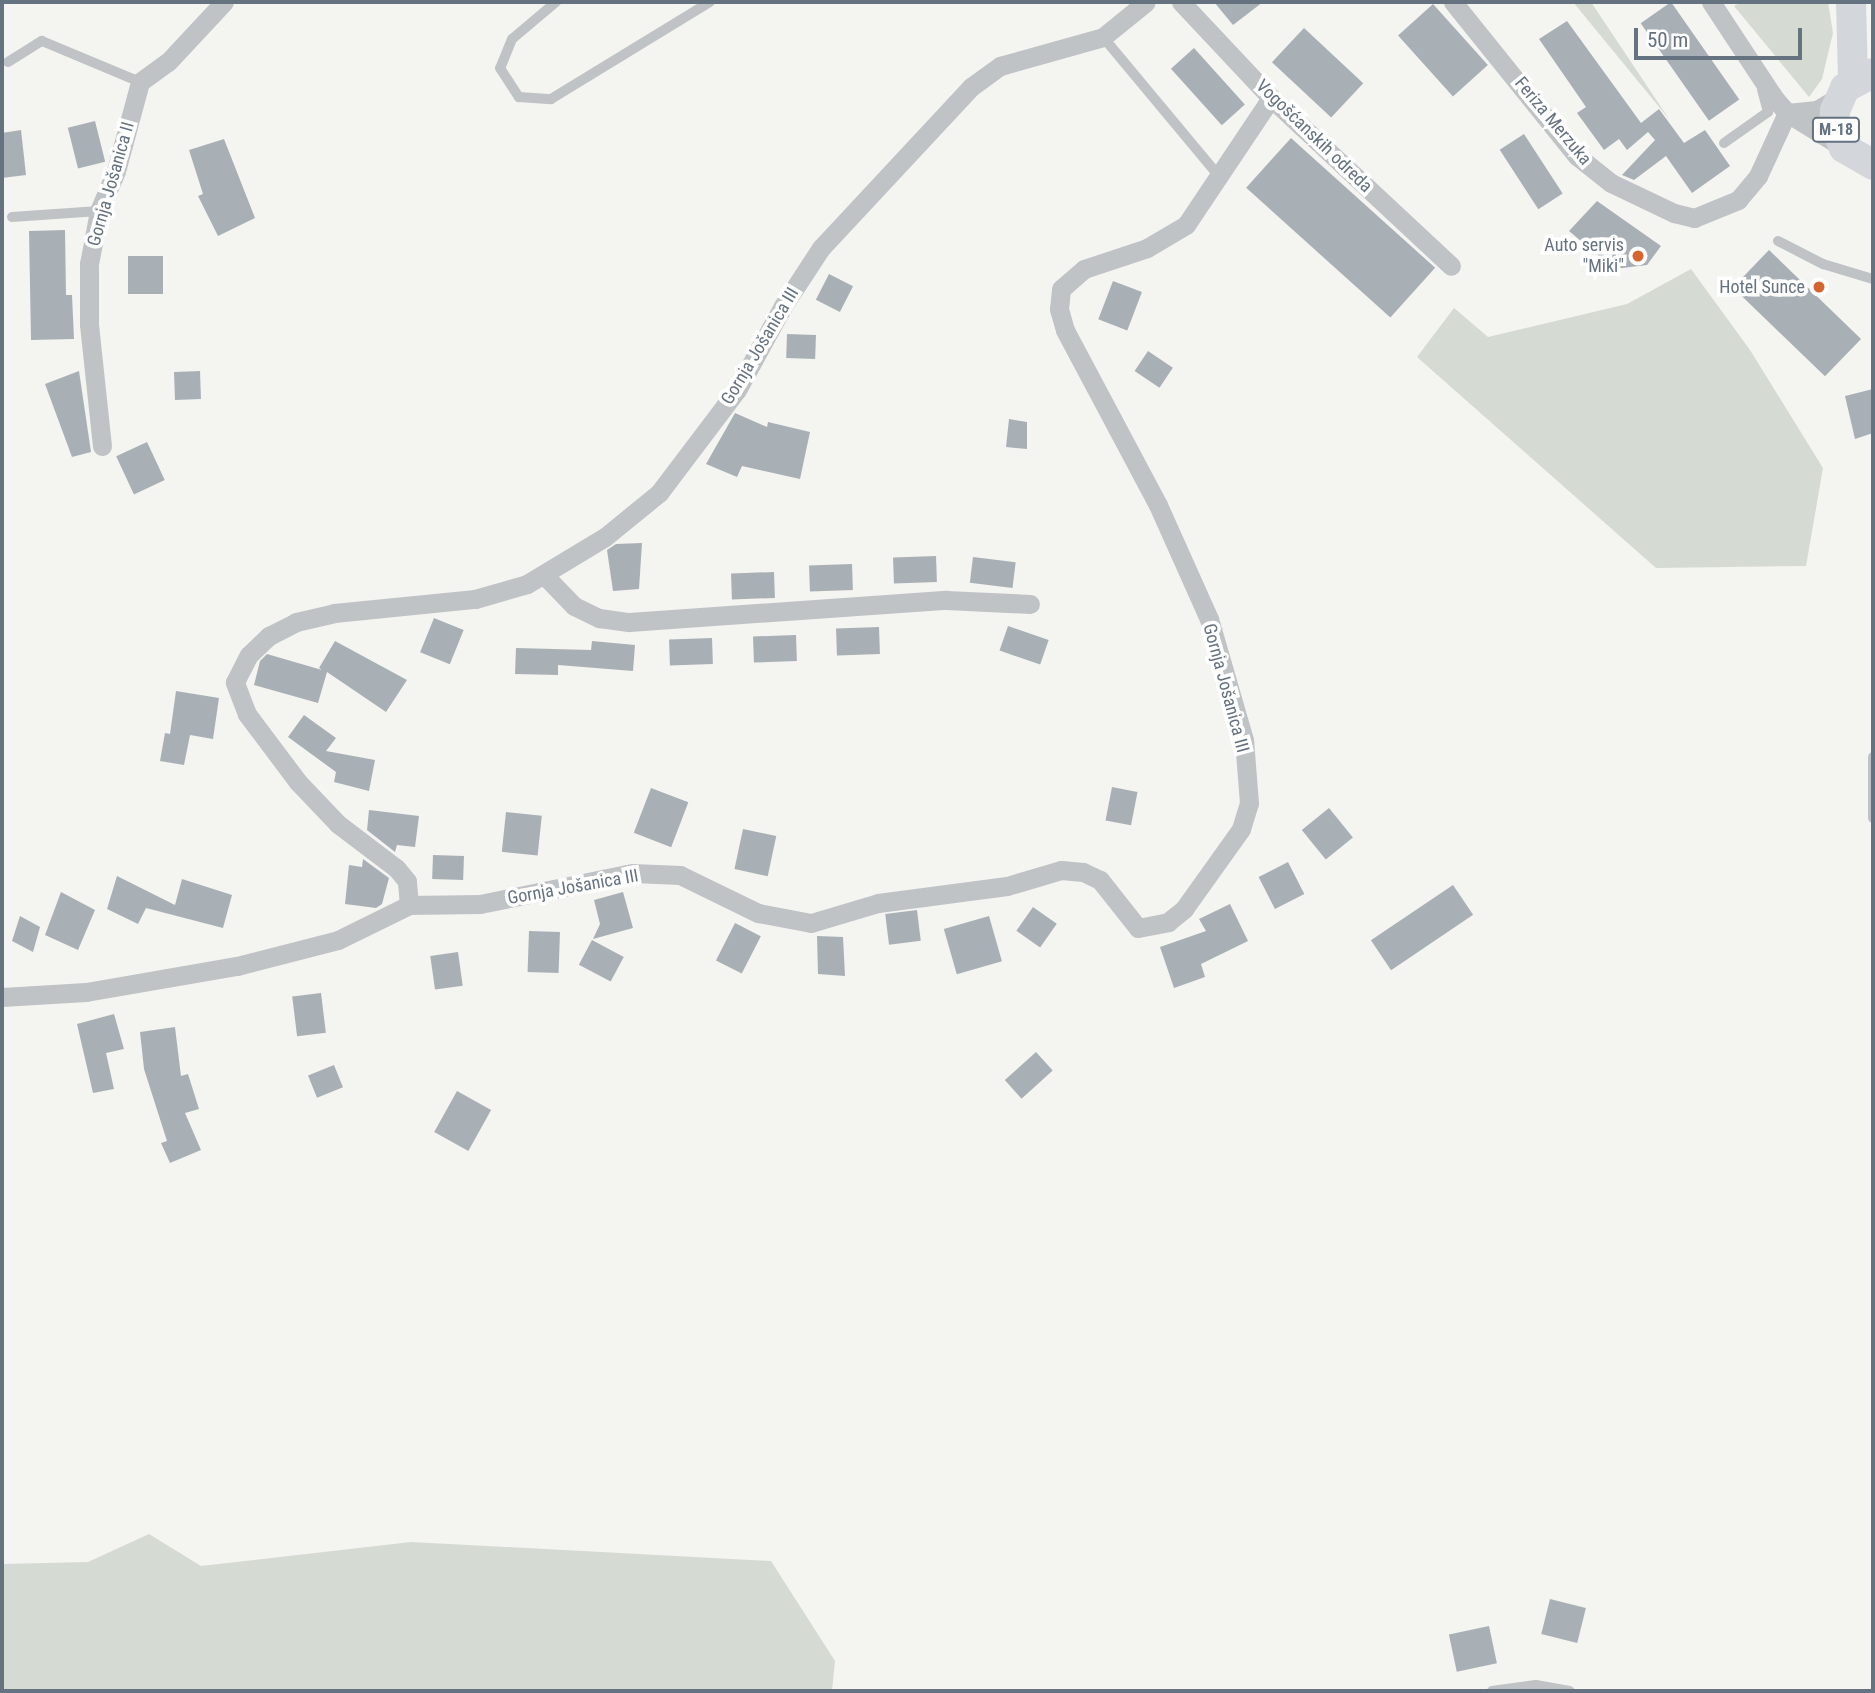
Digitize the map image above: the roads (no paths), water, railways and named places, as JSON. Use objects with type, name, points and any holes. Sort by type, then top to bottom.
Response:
[{"type":"main road","name":"M-18","points":[[1851,2],[1855,84],[1834,123],[1857,157],[1873,191]]},
{"type":"main road","points":[[1857,2],[1873,29]]},
{"type":"street","points":[[140,82],[168,62],[224,2]]},
{"type":"street","name":"Gornja Jošanica III","points":[[410,905],[407,881],[396,868],[338,824],[280,761],[247,714],[235,682],[250,655],[269,636],[296,622],[334,613],[475,599],[544,575],[605,537],[659,494],[737,390],[783,306],[821,248],[971,87],[1000,66],[1103,37],[1146,2]]},
{"type":"street","name":"Vogošćanskih odreda","points":[[1181,2],[1271,98],[1451,266]]},
{"type":"street","name":"Feriza Merzuka","points":[[1453,2],[1577,156],[1612,183],[1674,213],[1694,218],[1738,200],[1758,176],[1787,113]]},
{"type":"street","points":[[1710,2],[1787,113],[1857,157]]},
{"type":"street","name":"Gornja Jošanica II","points":[[102,446],[89,324],[89,264],[99,211],[116,171],[140,82]]},
{"type":"street","points":[[1787,113],[1817,110],[1832,105],[1855,84]]},
{"type":"street","name":"Gornja Jošanica III","points":[[2,997],[86,992],[237,966],[338,940],[391,918],[410,905],[480,904],[633,873],[680,874],[758,913],[811,923],[878,903],[1007,886],[1061,870],[1083,872],[1100,880],[1138,928],[1168,922],[1184,909],[1241,829],[1249,803],[1244,740],[1209,619],[1157,505],[1083,369],[1059,309],[1061,289],[1084,269],[1147,248],[1186,225],[1217,174],[1271,98]]},
{"type":"street","points":[[544,575],[574,606],[598,618],[629,622],[946,600],[1030,604]]},
{"type":"lane","points":[[556,2],[512,39],[500,68],[519,97],[551,99],[710,2]]},
{"type":"lane","points":[[1103,37],[1217,174]]},
{"type":"lane","points":[[8,62],[41,41],[140,82]]},
{"type":"lane","points":[[1724,144],[1768,112],[1759,76]]},
{"type":"lane","points":[[12,217],[99,211]]},
{"type":"lane","points":[[1778,241],[1823,264],[1873,279]]},
{"type":"lane","points":[[1873,757],[1873,818]]},
{"type":"lane","points":[[1492,1691],[1536,1685],[1569,1691]]},
{"type":"place","name":"Auto servis \"Miki\"","points":[[1638,256]]},
{"type":"place","name":"Hotel Sunce","points":[[1819,287]]}]
